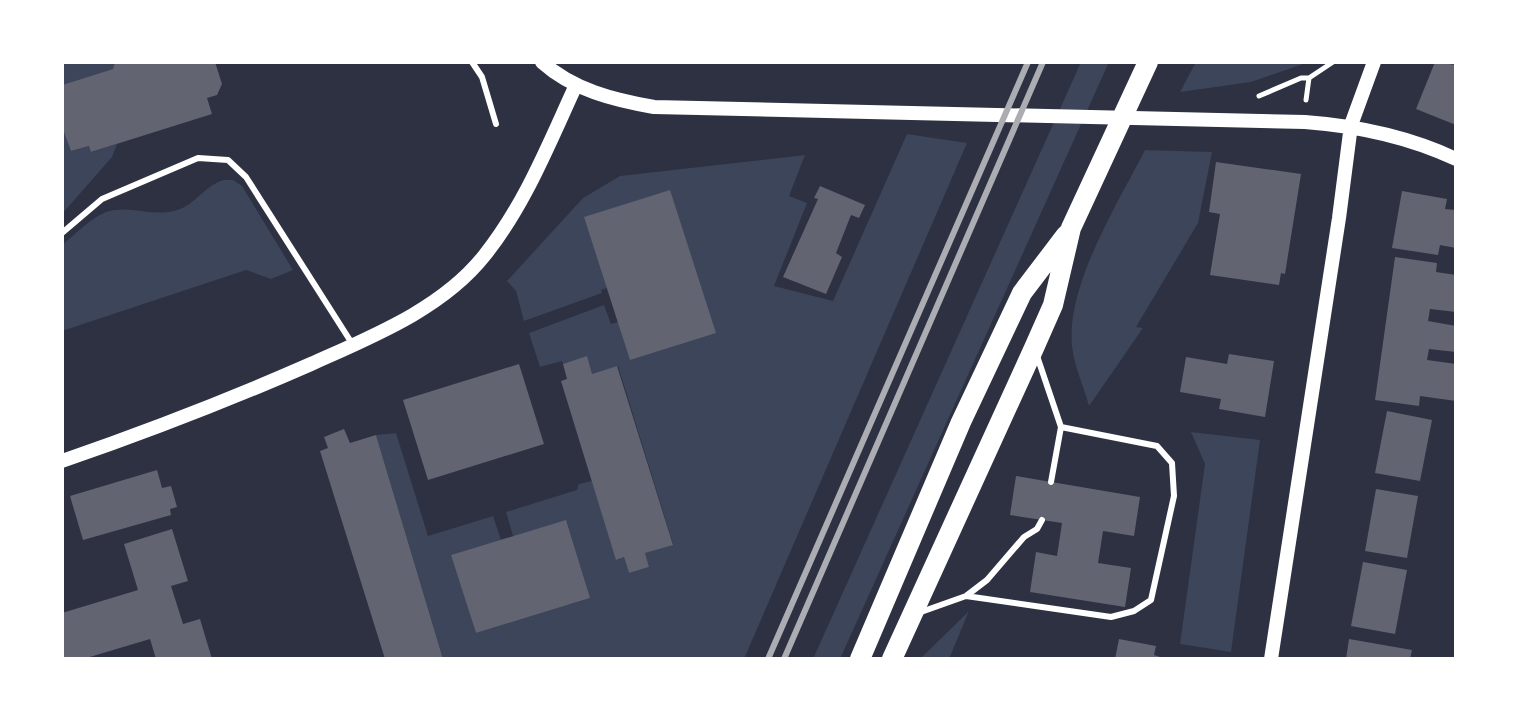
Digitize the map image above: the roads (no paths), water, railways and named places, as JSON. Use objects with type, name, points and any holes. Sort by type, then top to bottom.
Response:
[{"type":"main road","points":[[892,659],[1053,305],[1071,228],[1148,62]]},
{"type":"main road","points":[[860,659],[961,422],[1022,293],[1071,228]]},
{"type":"street","points":[[542,62],[576,85],[613,100],[654,107],[1305,122],[1351,125],[1420,143],[1456,159]]},
{"type":"street","points":[[1271,659],[1338,230],[1351,125],[1374,62]]},
{"type":"street","points":[[62,461],[167,424],[353,345],[425,306],[483,258],[512,217],[576,85]]},
{"type":"lane","points":[[472,62],[482,77],[496,124]]},
{"type":"lane","points":[[62,233],[102,199],[198,158],[228,160],[246,177],[353,345]]},
{"type":"lane","points":[[1034,348],[1061,427],[1051,482]]},
{"type":"lane","points":[[966,596],[1111,617],[1134,611],[1151,600],[1174,496],[1172,463],[1157,446],[1061,427]]},
{"type":"lane","points":[[912,614],[966,596],[987,580],[1042,520]]},
{"type":"railway","points":[[768,659],[1028,62]]},
{"type":"railway","points":[[784,659],[1043,62]]}]
